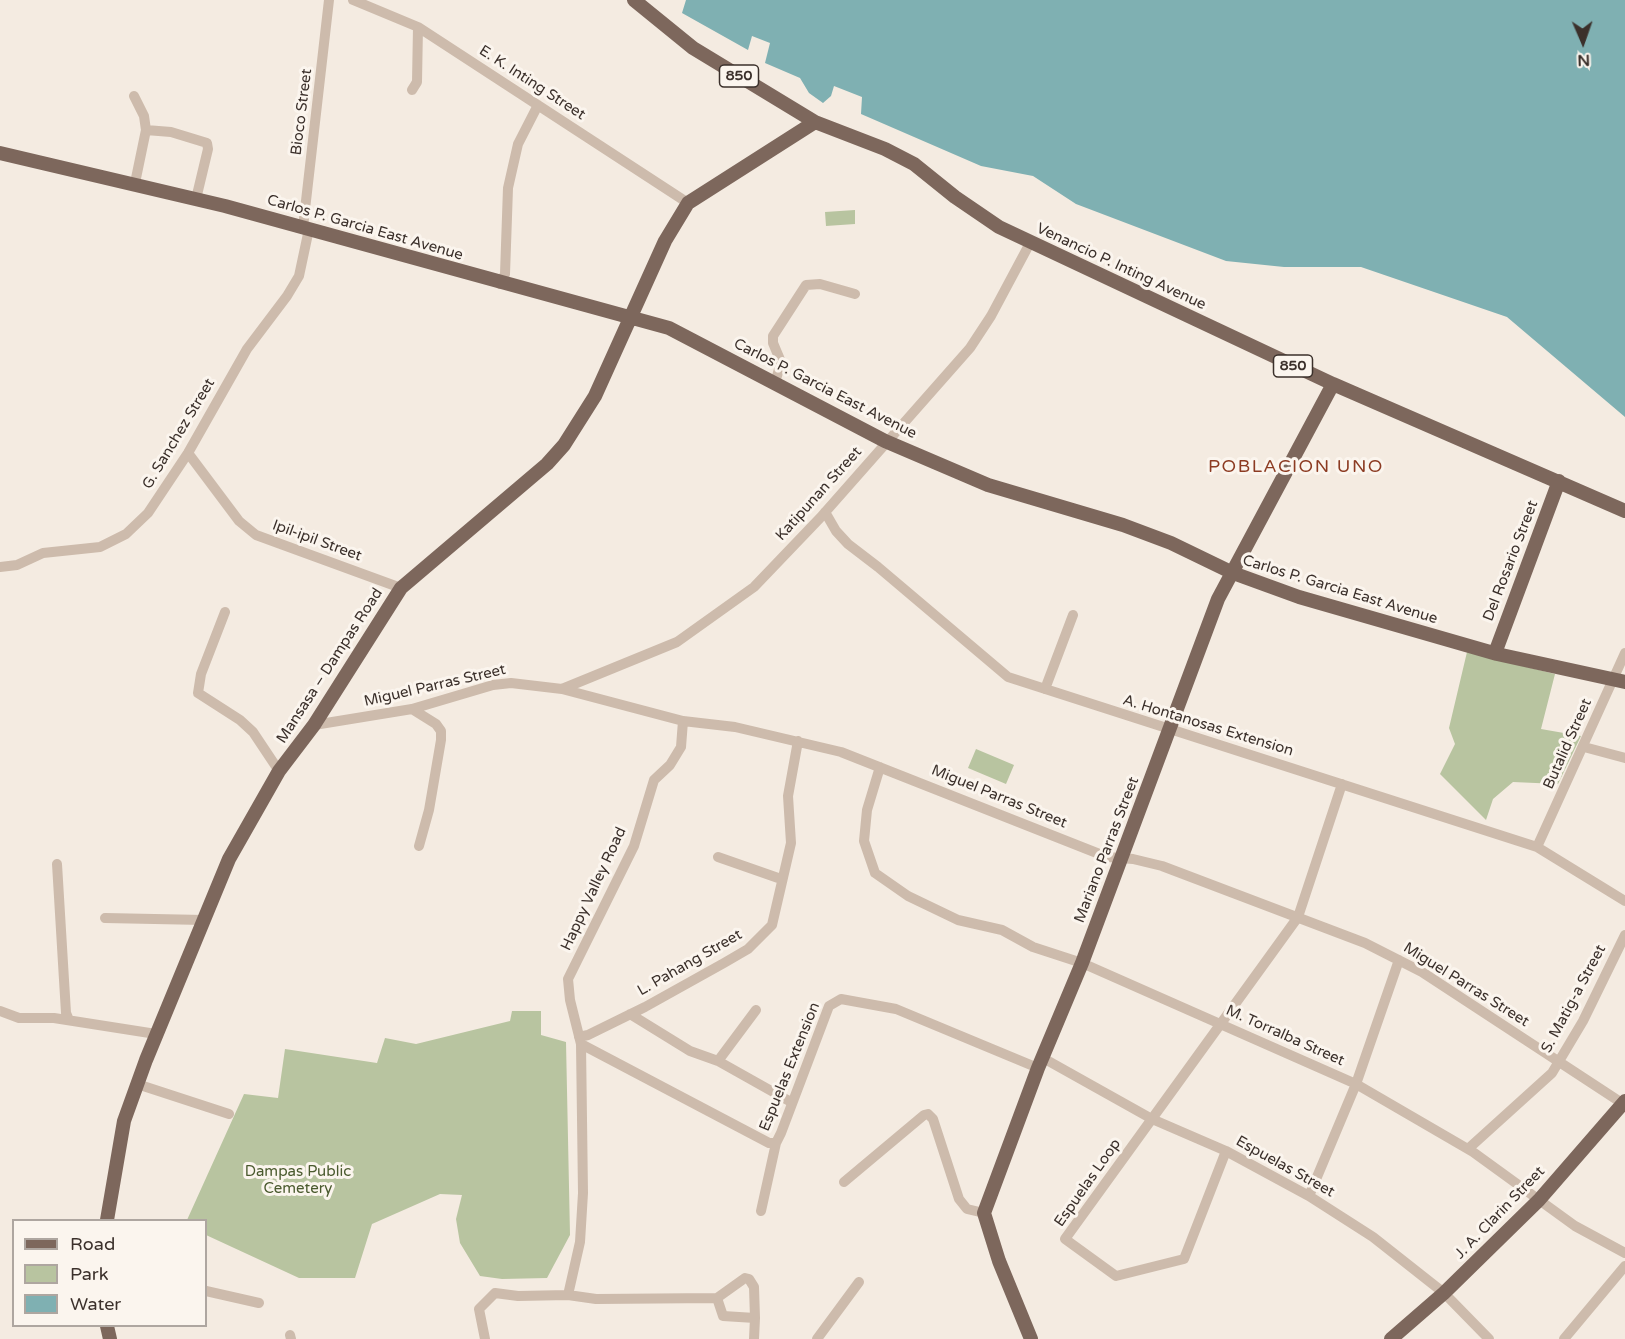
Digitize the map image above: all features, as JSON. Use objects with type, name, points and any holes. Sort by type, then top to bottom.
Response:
[{"type":"main road","name":"Venancio P. Inting Avenue","points":[[634,0],[693,48],[816,122],[885,149],[914,164],[972,209],[1030,243],[1333,384],[1625,511]]},
{"type":"main road","name":"Mansasa – Dampas Road","points":[[107,1219],[124,1121],[156,1034],[229,859],[279,771],[314,725],[401,588],[547,464],[564,445],[595,396],[666,241],[688,203],[816,122]]},
{"type":"main road","name":"Carlos P. Garcia East Avenue","points":[[0,153],[135,183],[306,228],[500,284],[669,328],[885,441],[988,485],[1123,525],[1171,543],[1233,573],[1331,607],[1495,653],[1619,680]]},
{"type":"main road","name":"Mariano Parras Street","points":[[984,1213],[1040,1063],[1082,963],[1218,599],[1333,384]]},
{"type":"main road","name":"Del Rosario Street","points":[[1495,653],[1559,482]]},
{"type":"main road","name":"J. A. Clarin Street","points":[[1391,1339],[1444,1293],[1539,1200],[1624,1103]]},
{"type":"main road","points":[[984,1213],[999,1261],[1031,1339]]},
{"type":"street","name":"Bioco Street","points":[[306,228],[329,0]]},
{"type":"street","name":"E. K. Inting Street","points":[[353,0],[418,27],[688,203]]},
{"type":"street","points":[[412,90],[417,82],[418,27]]},
{"type":"street","points":[[134,96],[144,116],[146,130],[135,183]]},
{"type":"street","points":[[500,284],[505,274],[508,188],[518,144],[538,105]]},
{"type":"street","points":[[146,130],[171,132],[207,143],[208,149],[196,199]]},
{"type":"street","name":"G. Sanchez Street","points":[[0,567],[17,565],[43,553],[100,548],[126,534],[148,513],[188,453],[247,349],[288,296],[299,276],[306,228]]},
{"type":"street","name":"Katipunan Street","points":[[562,689],[677,642],[754,586],[825,512],[885,441],[948,376],[991,316],[1030,243]]},
{"type":"street","points":[[775,382],[782,362],[772,336],[806,285],[820,284],[855,294]]},
{"type":"street","name":"Ipil-ipil Street","points":[[188,453],[239,521],[256,535],[401,588]]},
{"type":"street","name":"A. Hontanosas Extension","points":[[825,512],[836,531],[848,544],[872,561],[1008,678],[1538,848],[1625,901]]},
{"type":"street","points":[[225,612],[201,674],[198,693],[240,720],[253,732],[279,771]]},
{"type":"street","points":[[1045,689],[1073,615]]},
{"type":"street","name":"Butalid Street","points":[[1538,848],[1584,747],[1619,680],[1625,653]]},
{"type":"street","name":"Miguel Parras Street","points":[[314,725],[412,709],[494,685],[511,683],[562,689],[683,721],[735,727],[798,741],[880,767],[1107,857],[1162,866],[1365,943],[1422,972],[1624,1103]]},
{"type":"street","points":[[412,709],[436,724],[441,731],[429,810],[419,846]]},
{"type":"street","name":"Happy Valley Road","points":[[568,1295],[580,1242],[583,1193],[580,1040],[570,1000],[568,979],[634,846],[654,780],[670,765],[681,747],[683,721]]},
{"type":"street","name":"L. Pahang Street","points":[[580,1040],[724,963],[758,940],[776,917],[781,879],[791,843],[788,796],[798,741]]},
{"type":"street","points":[[1584,747],[1625,758]]},
{"type":"street","name":"M. Torralba Street","points":[[880,767],[867,810],[864,841],[875,873],[908,896],[958,920],[1002,930],[1033,947],[1082,963],[1356,1084],[1468,1149],[1575,1226],[1625,1253]]},
{"type":"street","points":[[1152,1119],[1298,917],[1342,784]]},
{"type":"street","points":[[718,857],[781,879]]},
{"type":"street","points":[[57,864],[66,1012],[69,1020]]},
{"type":"street","points":[[105,918],[204,920]]},
{"type":"street","name":"S. Matig-a Street","points":[[1468,1149],[1542,1085],[1583,1021],[1625,935]]},
{"type":"street","points":[[1309,1196],[1356,1084],[1400,960]]},
{"type":"street","name":"Espuelas Extension","points":[[580,1040],[769,1143],[776,1143],[829,1006],[841,999],[896,1009],[1040,1063]]},
{"type":"street","points":[[718,1061],[756,1010]]},
{"type":"street","points":[[0,1011],[19,1018],[69,1020],[156,1034]]},
{"type":"street","points":[[630,1014],[690,1051],[718,1061],[791,1102]]},
{"type":"street","name":"Espuelas Street","points":[[1040,1063],[1152,1119],[1226,1151],[1309,1196],[1373,1237],[1444,1293],[1489,1339]]},
{"type":"street","points":[[137,1084],[229,1114]]},
{"type":"street","points":[[844,1182],[928,1114],[933,1119],[959,1199],[967,1209],[984,1213]]},
{"type":"street","name":"Espuelas Loop","points":[[1152,1119],[1065,1239],[1116,1276],[1184,1259],[1226,1151]]},
{"type":"street","points":[[761,1211],[776,1143]]},
{"type":"street","points":[[1563,1339],[1625,1266]]},
{"type":"street","points":[[485,1339],[479,1309],[495,1293],[518,1296],[568,1295],[596,1299],[717,1298],[745,1278],[749,1279],[754,1287],[754,1339]]},
{"type":"street","points":[[817,1339],[859,1282]]},
{"type":"street","points":[[207,1291],[259,1303]]},
{"type":"street","points":[[717,1298],[723,1316],[755,1318]]},
{"type":"green space","points":[[855,210],[855,224],[826,226],[825,212]]},
{"type":"green space","points":[[1467,652],[1555,674],[1541,729],[1581,736],[1558,784],[1513,782],[1493,799],[1486,820],[1440,774],[1455,744],[1449,728]]},
{"type":"green space","points":[[976,749],[1014,765],[1006,784],[968,768]]},
{"type":"green space","name":"Dampas Public Cemetery","points":[[512,1011],[541,1011],[541,1035],[566,1042],[570,1235],[547,1278],[502,1279],[480,1276],[460,1243],[456,1219],[462,1195],[440,1194],[372,1224],[355,1278],[299,1278],[207,1235],[207,1219],[187,1219],[244,1094],[278,1098],[285,1049],[377,1063],[385,1038],[416,1044],[510,1021]]},
{"type":"water","points":[[686,0],[1625,0],[1625,417],[1507,317],[1361,267],[1284,267],[1226,261],[1076,204],[1033,176],[981,166],[861,114],[862,97],[834,86],[831,96],[823,103],[809,93],[800,78],[765,63],[770,43],[752,36],[748,50],[682,13]]},
{"type":"district","name":"POBLACION UNO","points":[[1296,467]]}]
